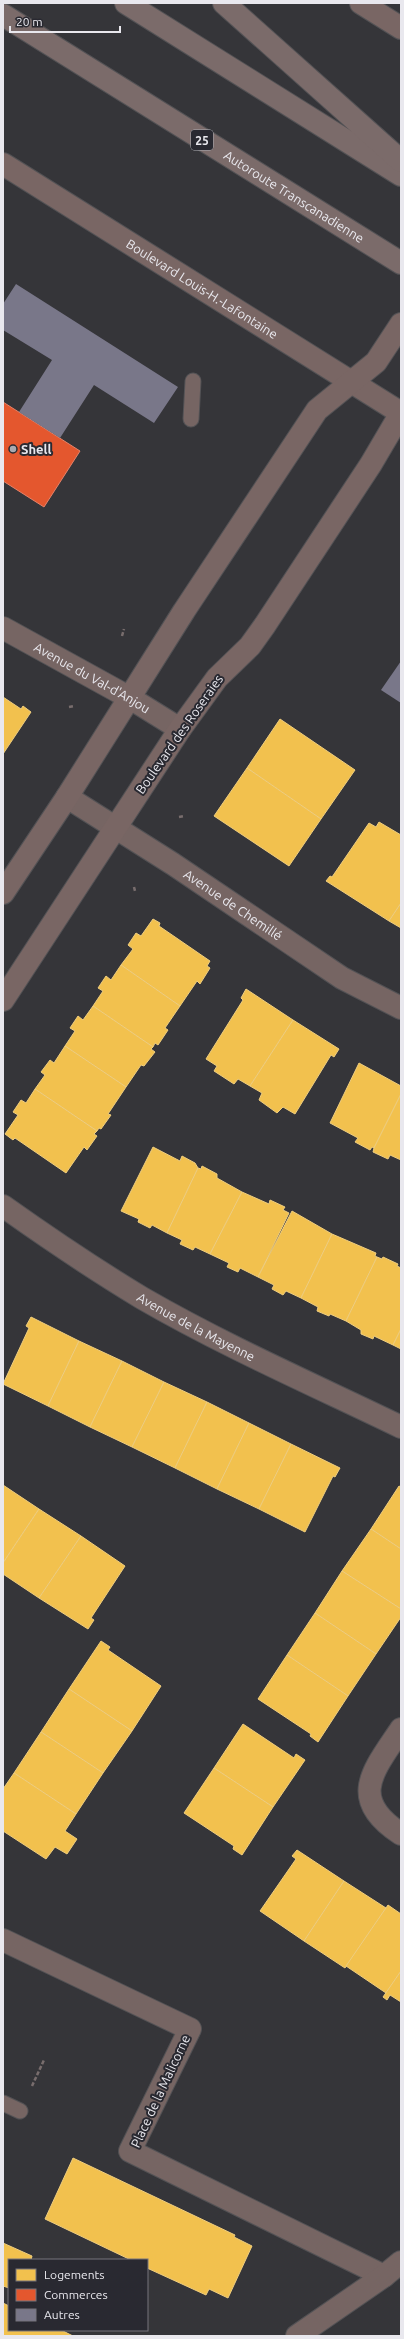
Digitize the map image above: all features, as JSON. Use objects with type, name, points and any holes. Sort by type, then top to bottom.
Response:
[{"type":"highway","points":[[126,3],[401,175]]},
{"type":"highway","points":[[224,3],[401,161]]},
{"type":"highway","name":"Autoroute Transcanadienne","points":[[3,15],[401,263]]},
{"type":"street","points":[[361,3],[401,28]]},
{"type":"street","name":"Boulevard Louis-H.-Lafontaine","points":[[3,164],[401,413]]},
{"type":"street","points":[[3,893],[130,698],[184,611],[318,410],[376,362],[401,324]]},
{"type":"street","name":"Boulevard des Roseraies","points":[[3,1000],[180,729],[217,678],[250,646],[371,464],[401,413]]},
{"type":"street","name":"Avenue du Val-d'Anjou","points":[[3,628],[130,698],[180,729]]},
{"type":"street","name":"Avenue de Chemillé","points":[[67,796],[342,978],[401,1008]]},
{"type":"street","name":"Avenue de la Mayenne","points":[[3,1206],[79,1260],[143,1298],[221,1340],[401,1427]]},
{"type":"street","points":[[401,1729],[374,1772],[368,1791],[374,1811],[389,1826],[401,1834]]},
{"type":"street","name":"Place de la Malicorne","points":[[3,1940],[190,2029],[130,2151],[384,2276]]},
{"type":"street","points":[[297,2336],[384,2276],[401,2262]]},
{"type":"lane","points":[[191,419],[193,381]]},
{"type":"lane","points":[[3,2103],[20,2112]]},
{"type":"path","points":[[122,636],[124,629]]},
{"type":"path","points":[[70,707],[74,706]]},
{"type":"path","points":[[179,817],[184,816]]},
{"type":"path","points":[[134,887],[135,891]]},
{"type":"building: Logements","points":[[3,697],[21,709],[23,706],[31,712],[3,754]]},
{"type":"building: Logements","points":[[280,719],[355,770],[321,819],[247,768]]},
{"type":"building: Logements","points":[[247,768],[321,819],[289,866],[214,816]]},
{"type":"building: Logements","points":[[379,822],[401,835],[401,903],[389,921],[326,881],[330,876],[332,877],[369,823],[376,827]]},
{"type":"building: Logements","points":[[401,903],[401,928],[389,921]]},
{"type":"building: Logements","points":[[153,919],[160,923],[159,926],[210,961],[207,966],[210,968],[200,984],[197,981],[180,1006],[121,965],[133,949],[128,945],[136,933],[141,936]]},
{"type":"building: Logements","points":[[121,965],[180,1006],[165,1028],[168,1030],[158,1045],[155,1043],[153,1047],[93,1006],[103,991],[98,988],[106,976],[111,980]]},
{"type":"building: Logements","points":[[246,989],[293,1020],[250,1086],[238,1079],[234,1084],[214,1071],[217,1066],[206,1059],[243,1000],[241,998]]},
{"type":"building: Logements","points":[[93,1006],[153,1047],[151,1049],[155,1052],[144,1066],[141,1065],[126,1087],[65,1046],[75,1031],[70,1028],[78,1016],[83,1020]]},
{"type":"building: Logements","points":[[293,1020],[339,1049],[334,1057],[331,1055],[295,1114],[283,1107],[277,1113],[259,1100],[262,1093],[250,1086]]},
{"type":"building: Logements","points":[[65,1046],[126,1087],[108,1114],[111,1115],[101,1129],[99,1128],[97,1131],[35,1089],[45,1075],[41,1072],[50,1060],[54,1063]]},
{"type":"building: Logements","points":[[359,1063],[401,1086],[401,1094],[374,1148],[372,1147],[370,1150],[355,1142],[358,1138],[330,1123]]},
{"type":"building: Logements","points":[[35,1089],[97,1131],[94,1134],[97,1136],[87,1150],[84,1147],[66,1173],[15,1138],[13,1140],[5,1134],[18,1115],[13,1112],[21,1100],[26,1103]]},
{"type":"building: Logements","points":[[401,1094],[401,1160],[390,1155],[388,1159],[373,1152]]},
{"type":"building: Logements","points":[[153,1147],[180,1161],[182,1156],[195,1163],[198,1168],[167,1233],[152,1225],[150,1228],[138,1222],[139,1219],[121,1211]]},
{"type":"building: Logements","points":[[202,1166],[217,1174],[217,1178],[242,1192],[210,1254],[195,1247],[193,1250],[180,1244],[182,1240],[167,1233],[198,1168],[201,1169]]},
{"type":"building: Logements","points":[[242,1192],[269,1204],[270,1200],[285,1207],[283,1210],[289,1213],[258,1277],[240,1268],[238,1272],[227,1267],[229,1263],[210,1254]]},
{"type":"building: Logements","points":[[292,1211],[332,1234],[301,1298],[286,1291],[283,1295],[272,1289],[274,1285],[258,1277]]},
{"type":"building: Logements","points":[[332,1234],[376,1253],[375,1256],[377,1257],[346,1321],[330,1314],[329,1316],[317,1311],[318,1307],[301,1298]]},
{"type":"building: Logements","points":[[377,1257],[382,1259],[383,1257],[398,1264],[397,1266],[401,1268],[401,1329],[393,1345],[374,1336],[373,1339],[361,1334],[361,1330],[346,1321]]},
{"type":"building: Logements","points":[[31,1317],[79,1341],[48,1406],[3,1384],[29,1328],[26,1326]]},
{"type":"building: Logements","points":[[401,1329],[401,1349],[393,1345]]},
{"type":"building: Logements","points":[[79,1341],[122,1361],[90,1427],[48,1406]]},
{"type":"building: Logements","points":[[122,1361],[164,1382],[132,1447],[90,1427]]},
{"type":"building: Logements","points":[[164,1382],[207,1402],[175,1468],[132,1447]]},
{"type":"building: Logements","points":[[207,1402],[249,1423],[217,1489],[175,1468]]},
{"type":"building: Logements","points":[[249,1423],[291,1444],[259,1509],[217,1489]]},
{"type":"building: Logements","points":[[291,1444],[340,1468],[335,1477],[333,1476],[305,1532],[259,1509]]},
{"type":"building: Logements","points":[[3,1485],[39,1509],[3,1563]]},
{"type":"building: Logements","points":[[399,1486],[401,1487],[401,1549],[371,1529]]},
{"type":"building: Logements","points":[[39,1509],[81,1536],[39,1598],[3,1574],[3,1563]]},
{"type":"building: Logements","points":[[371,1529],[401,1549],[401,1609],[342,1571]]},
{"type":"building: Logements","points":[[81,1536],[125,1566],[91,1618],[94,1620],[88,1629],[39,1598]]},
{"type":"building: Logements","points":[[342,1571],[401,1609],[401,1617],[376,1654],[315,1613]]},
{"type":"building: Logements","points":[[315,1613],[376,1654],[348,1696],[287,1655]]},
{"type":"building: Logements","points":[[101,1641],[110,1647],[108,1650],[161,1686],[132,1731],[69,1689]]},
{"type":"building: Logements","points":[[287,1655],[348,1696],[318,1742],[310,1736],[311,1734],[258,1699]]},
{"type":"building: Logements","points":[[69,1689],[132,1731],[103,1773],[41,1732]]},
{"type":"building: Logements","points":[[243,1724],[294,1758],[296,1754],[305,1760],[273,1807],[214,1768]]},
{"type":"building: Logements","points":[[41,1732],[103,1773],[76,1814],[14,1773]]},
{"type":"building: Logements","points":[[214,1768],[273,1807],[242,1855],[233,1849],[234,1846],[184,1813]]},
{"type":"building: Logements","points":[[14,1773],[76,1814],[65,1831],[77,1839],[67,1854],[55,1847],[46,1859],[3,1831],[3,1789]]},
{"type":"building: Logements","points":[[297,1850],[344,1881],[304,1941],[260,1911],[296,1859],[292,1856]]},
{"type":"building: Logements","points":[[344,1881],[386,1908],[345,1968],[304,1941]]},
{"type":"building: Logements","points":[[388,1905],[401,1914],[401,1971],[386,1993],[346,1966]]},
{"type":"building: Logements","points":[[401,1971],[401,2002],[390,1995],[387,2000],[383,1997]]},
{"type":"building: Logements","points":[[73,2158],[235,2235],[234,2237],[252,2246],[228,2298],[209,2289],[206,2295],[148,2268],[148,2259],[129,2259],[45,2219]]},
{"type":"building: Logements","points":[[3,2243],[32,2256],[31,2259],[8,2259],[8,2288],[3,2286]]},
{"type":"building: Logements","points":[[3,2303],[8,2306],[8,2331],[63,2331],[73,2336],[3,2336]]},
{"type":"building: Commerces","points":[[3,402],[80,451],[44,507],[3,481]]},
{"type":"building: Autres","points":[[16,284],[178,387],[154,423],[94,385],[60,438],[19,412],[52,360],[3,330],[3,304]]},
{"type":"building: Autres","points":[[401,661],[401,703],[381,690]]},
{"type":"place","name":"Shell","points":[[13,449]]}]
